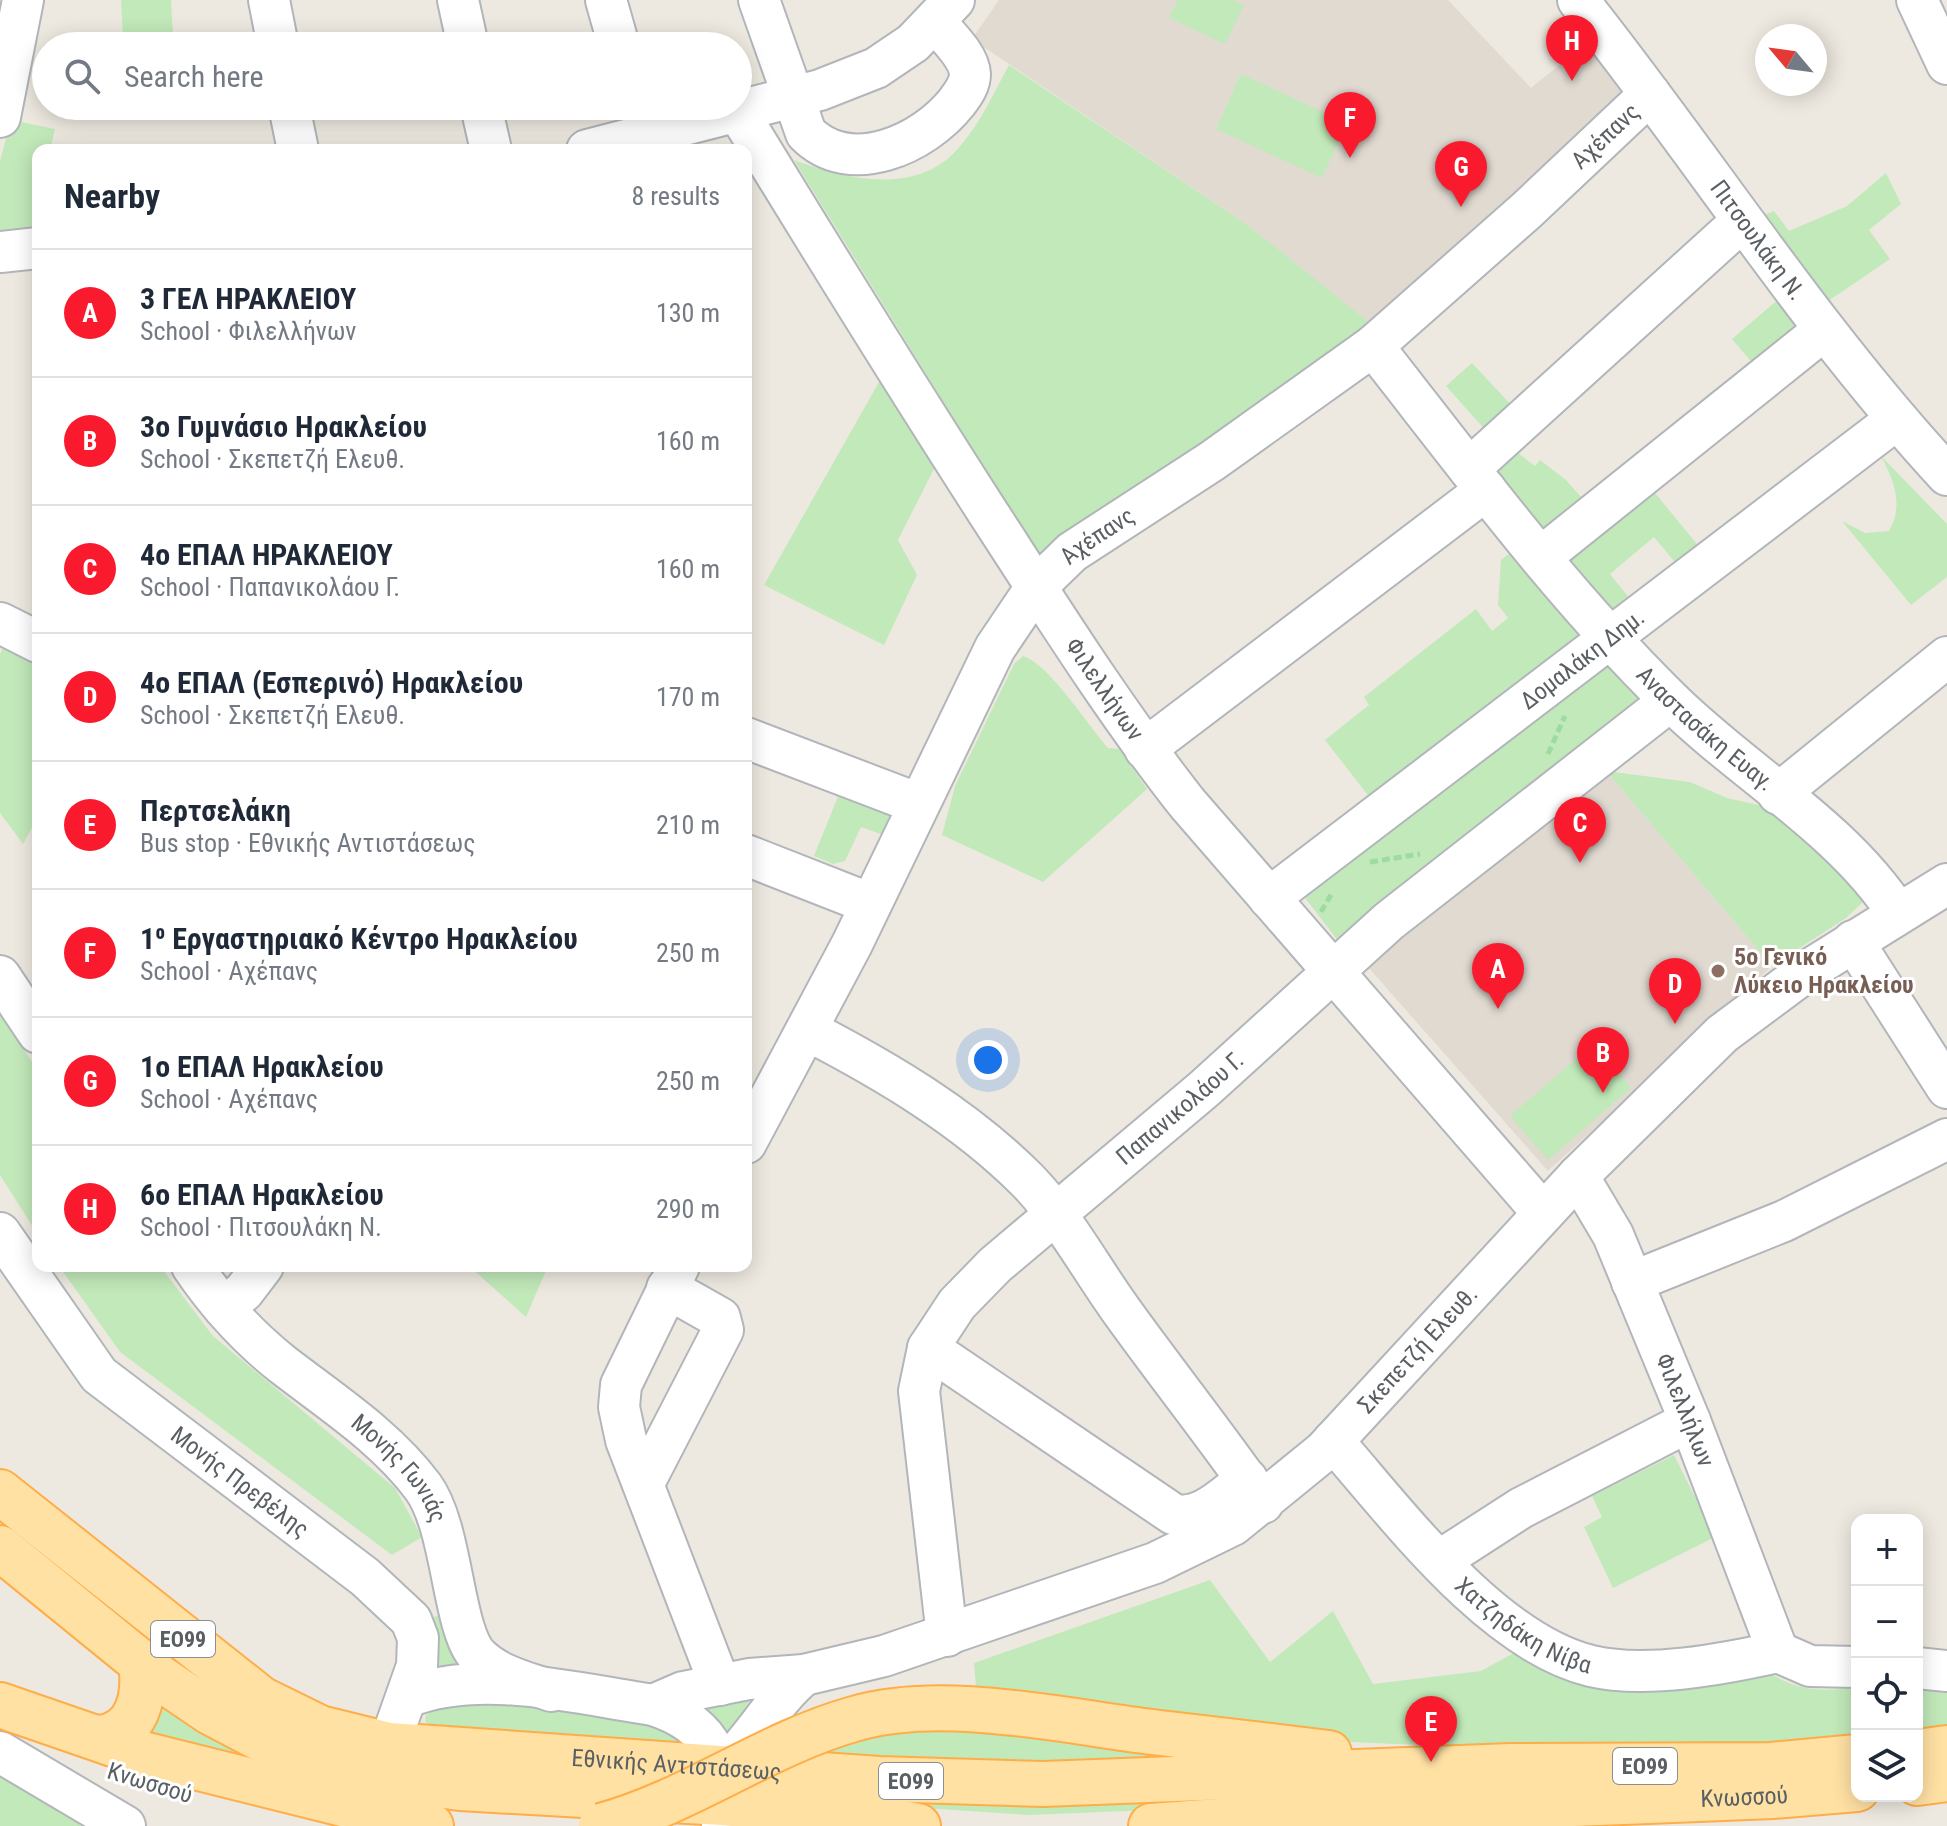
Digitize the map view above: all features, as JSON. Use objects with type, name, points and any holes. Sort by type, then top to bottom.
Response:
[{"type":"main road","name":"Εθνικής Αντιστάσεως","points":[[0,1492],[261,1699],[392,1762]]},
{"type":"main road","name":"Εθνικής Αντιστάσεως","points":[[0,1548],[141,1663],[201,1706],[247,1733],[321,1761],[392,1762],[714,1806],[872,1817],[918,1826]]},
{"type":"main road","points":[[119,1745],[117,1733],[135,1715],[144,1688],[141,1663]]},
{"type":"main road","name":"Κνωσσού","points":[[0,1705],[119,1745],[431,1826]]},
{"type":"main road","points":[[601,1826],[669,1801],[798,1738],[876,1714],[968,1711],[1434,1769]]},
{"type":"main road","name":"Κνωσσού","points":[[0,1734],[153,1785],[302,1826]]},
{"type":"main road","points":[[1923,1751],[1947,1748]]},
{"type":"main road","name":"Κνωσσού","points":[[1434,1769],[1558,1798],[1771,1765],[1851,1758]]},
{"type":"main road","name":"Εθνικής Αντιστάσεως","points":[[714,1806],[956,1783],[1043,1784],[1434,1769]]},
{"type":"main road","points":[[1923,1782],[1947,1779]]},
{"type":"main road","name":"Κνωσσού","points":[[1151,1826],[1558,1798],[1773,1796],[1851,1790]]},
{"type":"street","points":[[269,0],[275,32]]},
{"type":"street","points":[[458,0],[465,32]]},
{"type":"street","points":[[606,0],[615,32]]},
{"type":"street","points":[[752,108],[791,97],[876,68],[945,11],[970,73],[967,89],[941,122],[913,139],[878,153],[845,155],[817,144],[806,133],[791,97],[759,0]]},
{"type":"street","name":"Πιτσουλάκη Ν.","points":[[1578,0],[1824,330],[1947,475]]},
{"type":"street","points":[[1917,0],[1947,64]]},
{"type":"street","points":[[0,117],[14,21]]},
{"type":"street","name":"Αχέπανς","points":[[752,1132],[871,904],[995,648],[1036,587],[1072,552],[1212,461],[1373,346],[1527,210],[1650,94]]},
{"type":"street","points":[[292,120],[297,144]]},
{"type":"street","points":[[484,120],[490,144]]},
{"type":"street","points":[[597,144],[639,120]]},
{"type":"street","name":"Φιλελλήνων","points":[[740,120],[748,144]]},
{"type":"street","name":"Φιλελλήνων","points":[[752,158],[758,177],[842,284],[1036,587],[1145,749],[1269,898],[1334,969],[1543,1213]]},
{"type":"street","points":[[1145,749],[1478,479],[1742,221]]},
{"type":"street","points":[[0,252],[32,249]]},
{"type":"street","points":[[1541,557],[1824,330]]},
{"type":"street","name":"Αναστασάκη Ευαγ.","points":[[1373,346],[1611,640],[1670,701],[1854,860],[1898,914]]},
{"type":"street","name":"Δομαλάκη Δημ.","points":[[1269,898],[1897,419]]},
{"type":"street","points":[[0,623],[32,639]]},
{"type":"street","points":[[1778,794],[1947,657]]},
{"type":"street","name":"Παπανικολάου Γ.","points":[[947,1636],[919,1391],[928,1348],[972,1288],[1204,1089],[1334,969],[1451,870],[1670,701]]},
{"type":"street","points":[[752,740],[919,804]]},
{"type":"street","points":[[752,857],[871,904]]},
{"type":"street","name":"Σκεπετζή Ελευθ.","points":[[653,1705],[683,1692],[804,1675],[884,1656],[1178,1554],[1221,1532],[1255,1491],[1333,1441],[1578,1176],[1744,1016],[1853,941],[1947,884]]},
{"type":"street","points":[[1853,941],[1947,1088]]},
{"type":"street","points":[[0,976],[32,1019]]},
{"type":"street","points":[[807,1030],[911,1088],[956,1120],[1025,1178],[1057,1216],[1124,1314],[1255,1491],[1198,1515],[1184,1517],[1173,1514],[928,1348]]},
{"type":"street","points":[[1632,1282],[1784,1221],[1947,1139]]},
{"type":"street","name":"Φιλελλήλων","points":[[1578,1176],[1613,1235],[1690,1421],[1778,1652]]},
{"type":"street","name":"Μονής Πρεβέλης","points":[[0,1233],[99,1375],[349,1564],[405,1612],[416,1629],[417,1666],[392,1762]]},
{"type":"street","name":"Μονής Γωνιάς","points":[[197,1272],[224,1308],[273,1356],[386,1446],[417,1480],[439,1521],[464,1629],[476,1655],[499,1671],[551,1691]]},
{"type":"street","points":[[224,1308],[244,1291],[258,1272]]},
{"type":"street","points":[[644,1483],[723,1330],[720,1318],[673,1277],[619,1391],[619,1416],[644,1483],[720,1685]]},
{"type":"street","points":[[1439,1561],[1534,1501],[1690,1421]]},
{"type":"street","name":"Χατζηδάκη Νίβα","points":[[1333,1441],[1471,1594],[1549,1649],[1592,1666],[1653,1669],[1724,1662],[1778,1652]]},
{"type":"street","points":[[405,1612],[457,1592]]},
{"type":"street","points":[[1778,1652],[1810,1666],[1851,1667]]},
{"type":"street","points":[[1923,1669],[1947,1671]]},
{"type":"street","points":[[714,1806],[743,1747],[778,1699],[804,1675]]},
{"type":"street","points":[[408,1697],[438,1687],[472,1684],[653,1705],[690,1722],[709,1744],[714,1806]]},
{"type":"street","points":[[0,1752],[125,1826]]},
{"type":"path","points":[[1544,763],[1570,708]]},
{"type":"path","points":[[1359,868],[1369,862],[1434,849]]},
{"type":"path","points":[[1302,933],[1315,923],[1336,888]]},
{"type":"shaded area","points":[[999,0],[1448,0],[1531,88],[1586,43],[1625,91],[1371,325],[1249,226],[972,39]]},
{"type":"shaded area","points":[[1606,771],[1772,966],[1548,1171],[1367,966],[1493,856]]},
{"type":"green space","points":[[121,0],[171,0],[173,32],[123,32]]},
{"type":"green space","points":[[1178,0],[1232,0],[1244,5],[1225,44],[1169,18]]},
{"type":"green space","points":[[1009,65],[1249,226],[1371,324],[1196,452],[1038,555],[794,160],[859,178],[904,178],[925,172],[944,161],[961,145],[981,117]]},
{"type":"green space","points":[[1241,74],[1347,123],[1322,178],[1216,129]]},
{"type":"green space","points":[[11,120],[55,129],[51,144],[32,144],[31,232],[0,232],[0,161]]},
{"type":"green space","points":[[1886,173],[1901,204],[1869,230],[1890,259],[1821,306],[1753,219],[1774,211],[1789,231],[1847,206]]},
{"type":"green space","points":[[1781,297],[1809,330],[1760,372],[1732,339]]},
{"type":"green space","points":[[1472,363],[1515,409],[1488,433],[1446,386]]},
{"type":"green space","points":[[883,375],[938,461],[898,540],[917,575],[884,645],[764,585]]},
{"type":"green space","points":[[1509,446],[1535,466],[1540,460],[1566,480],[1589,506],[1544,542],[1484,470]]},
{"type":"green space","points":[[1881,456],[1947,524],[1947,577],[1911,605],[1842,521],[1865,533],[1889,531],[1896,512],[1896,493]]},
{"type":"green space","points":[[1651,488],[1701,549],[1679,567],[1654,537],[1610,574],[1634,604],[1612,623],[1562,563]]},
{"type":"green space","points":[[1514,550],[1585,639],[1374,803],[1325,740],[1369,705],[1364,697],[1476,609],[1492,631],[1508,618],[1498,605],[1501,560]]},
{"type":"green space","points":[[9,636],[32,649],[32,828],[23,844],[0,813],[0,654]]},
{"type":"green space","points":[[1023,656],[1044,670],[1108,748],[1120,749],[1147,789],[1043,882],[942,835],[955,786],[1014,664]]},
{"type":"green space","points":[[1604,660],[1649,699],[1342,946],[1302,894]]},
{"type":"green space","points":[[1606,771],[1690,782],[1727,798],[1763,806],[1842,871],[1864,901],[1846,918],[1772,966]]},
{"type":"green space","points":[[841,789],[893,814],[886,836],[861,827],[845,861],[833,864],[814,856]]},
{"type":"green space","points":[[0,1013],[32,1062],[32,1226],[0,1175]]},
{"type":"green space","points":[[1593,1044],[1631,1088],[1548,1160],[1510,1116]]},
{"type":"green space","points":[[63,1272],[165,1272],[213,1336],[395,1488],[422,1537],[392,1555],[120,1352]]},
{"type":"green space","points":[[476,1272],[545,1272],[526,1317]]},
{"type":"green space","points":[[1674,1455],[1715,1537],[1613,1588],[1584,1527],[1602,1517],[1592,1496]]},
{"type":"green space","points":[[1210,1580],[1270,1662],[1333,1611],[1373,1684],[1481,1671],[1530,1644],[1762,1667],[1785,1681],[1807,1688],[1851,1688],[1851,1747],[1504,1749],[1330,1741],[977,1700],[974,1663]]},
{"type":"green space","points":[[441,1614],[473,1671],[436,1676],[429,1619]]},
{"type":"green space","points":[[1923,1690],[1947,1693],[1947,1740],[1923,1742]]},
{"type":"green space","points":[[754,1694],[725,1742],[696,1707]]},
{"type":"green space","points":[[455,1699],[647,1721],[691,1745],[431,1727],[425,1721],[426,1715]]},
{"type":"green space","points":[[160,1701],[256,1759],[141,1738]]},
{"type":"green space","points":[[957,1726],[1054,1741],[1209,1752],[1276,1763],[1055,1770],[795,1755],[844,1736]]},
{"type":"green space","points":[[0,1775],[89,1826],[0,1826]]},
{"type":"green space","points":[[1440,1785],[1151,1810],[1029,1815],[846,1803]]},
{"type":"place","name":"6ο ΕΠΑΛ Ηρακλείου","points":[[1572,81]]},
{"type":"place","name":"1⁰ Εργαστηριακό Κέντρο Ηρακλείου","points":[[1350,158]]},
{"type":"place","name":"1ο ΕΠΑΛ Ηρακλείου","points":[[1461,207]]},
{"type":"place","name":"4ο ΕΠΑΛ ΗΡΑΚΛΕΙΟΥ","points":[[1580,863]]},
{"type":"place","name":"5ο Γενικό Λύκειο Ηρακλείου","points":[[1718,971]]},
{"type":"place","name":"3 ΓΕΛ ΗΡΑΚΛΕΙΟΥ","points":[[1498,1009]]},
{"type":"place","name":"4o ΕΠΑΛ (Εσπερινό) Ηρακλείου","points":[[1675,1024]]},
{"type":"place","name":"3ο Γυμνάσιο Ηρακλείου","points":[[1603,1093]]},
{"type":"place","name":"Περτσελάκη","points":[[1431,1762]]}]
